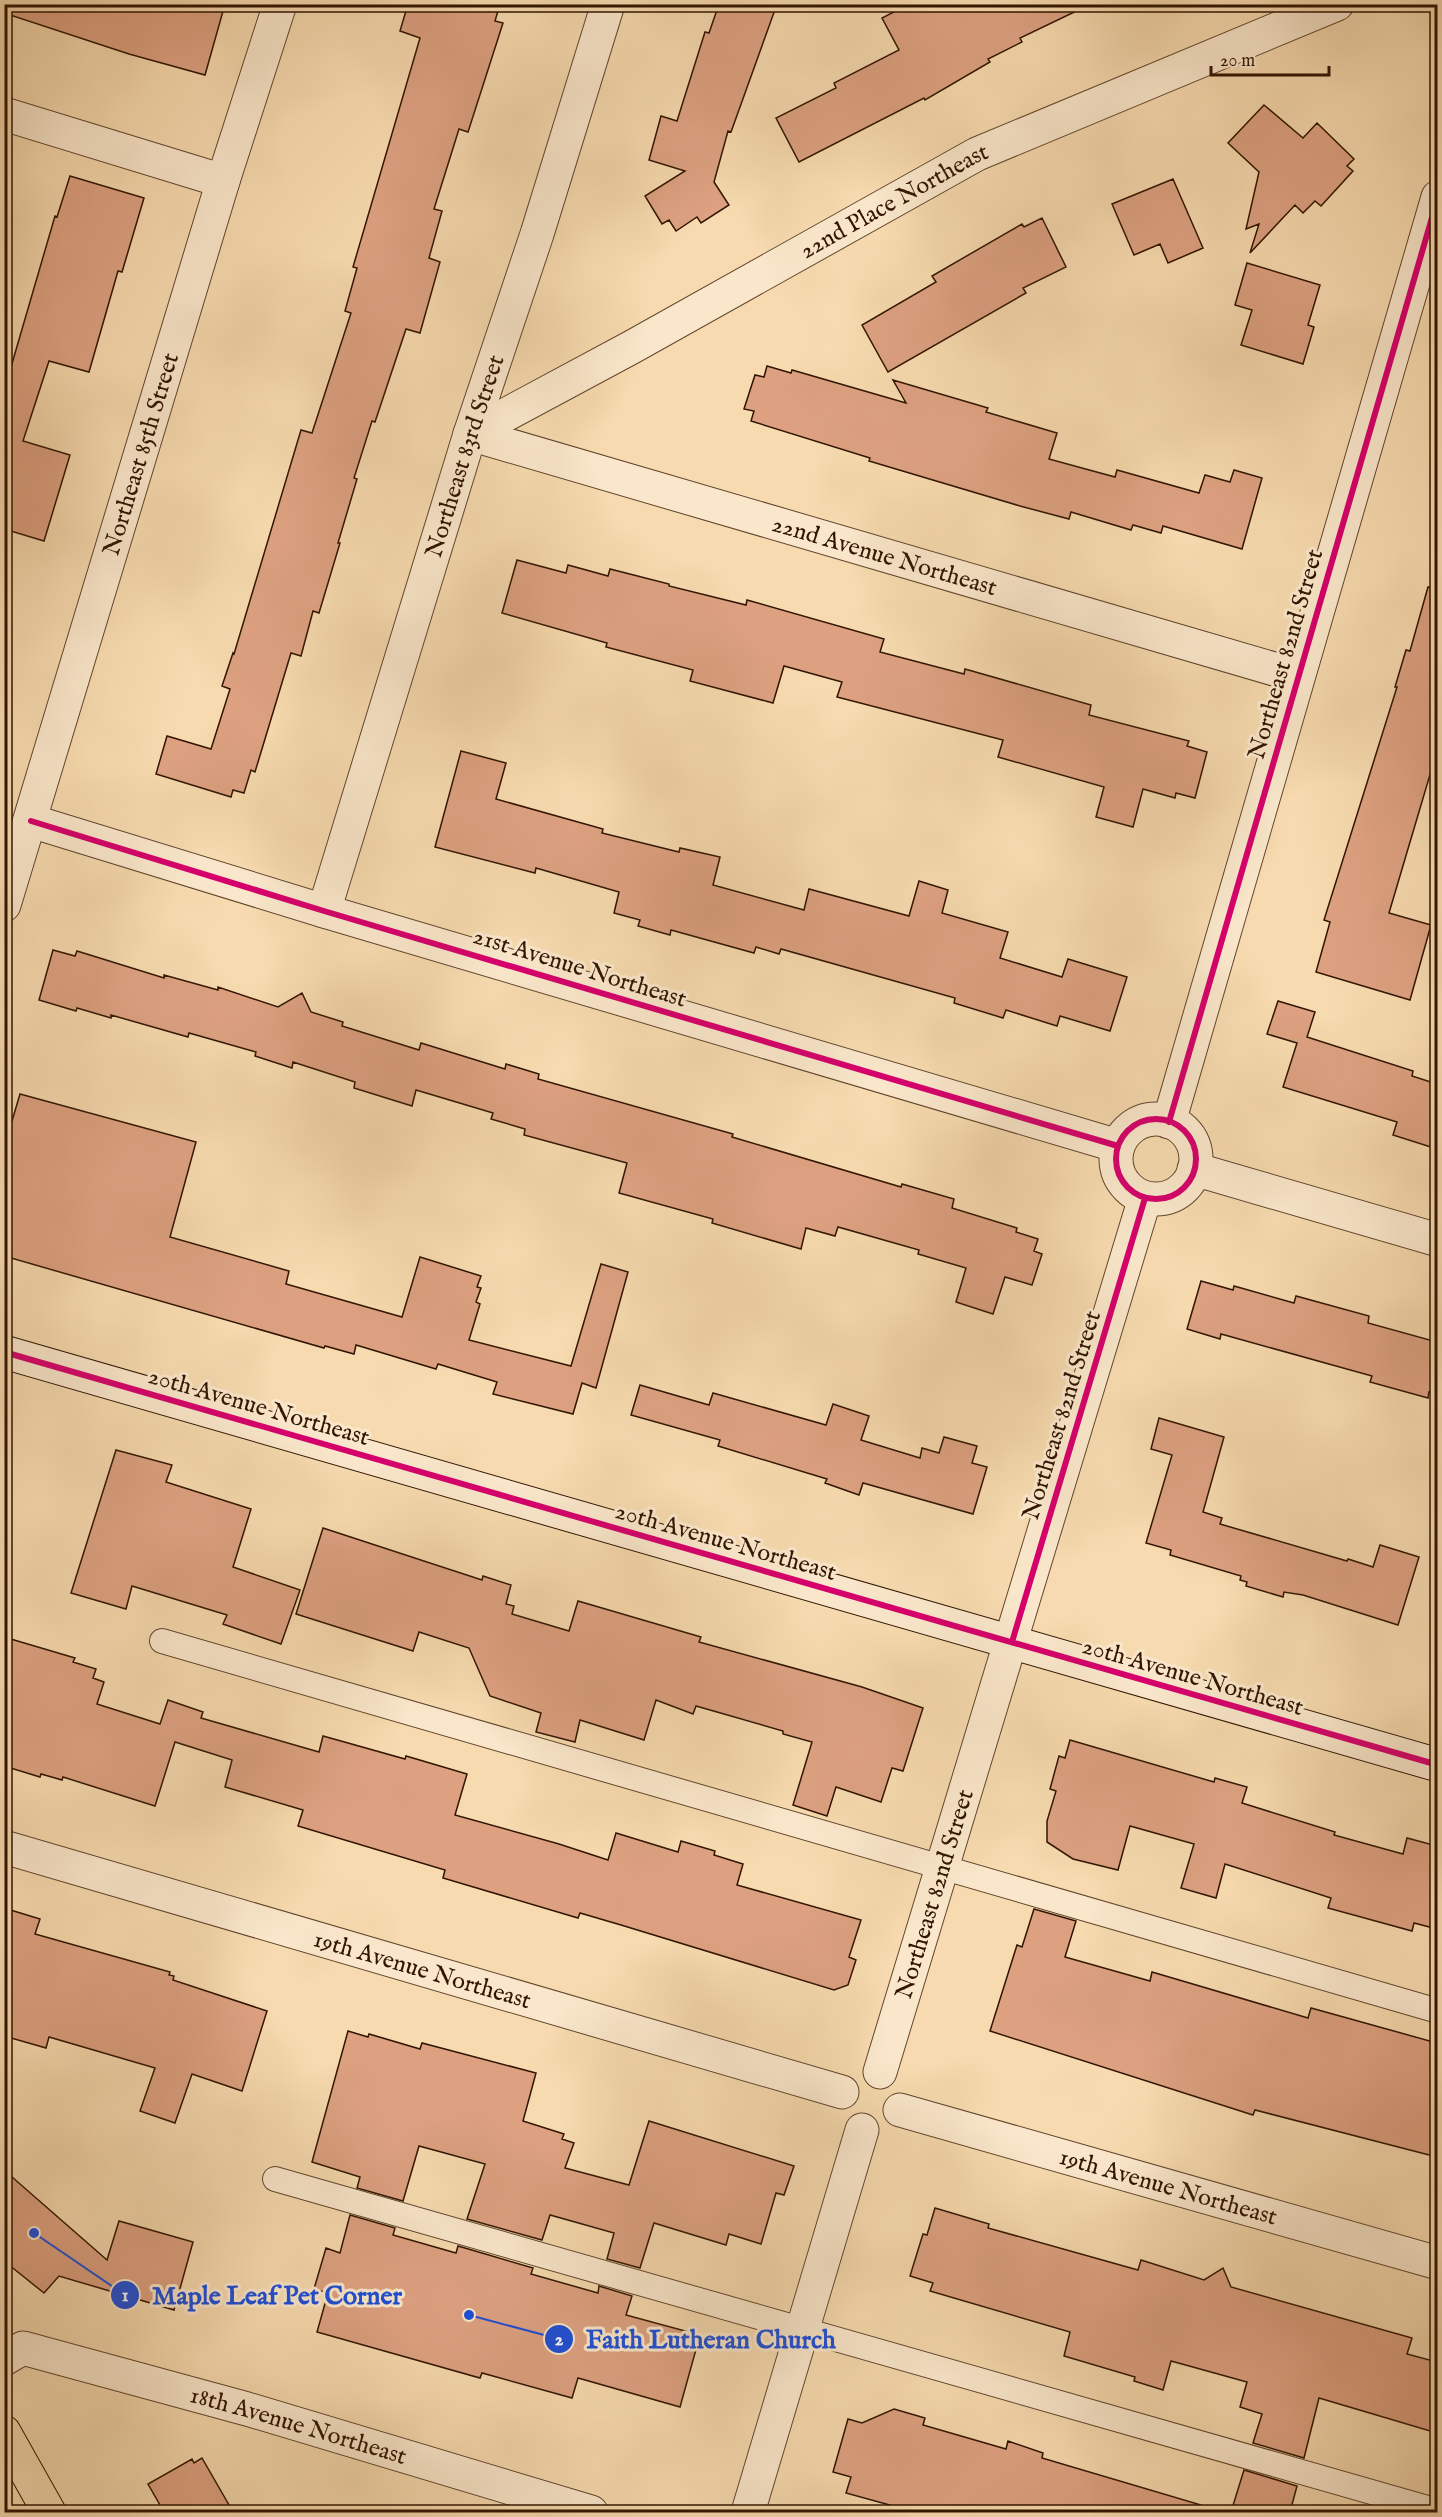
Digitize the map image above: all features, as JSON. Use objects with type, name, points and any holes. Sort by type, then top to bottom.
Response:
[{"type":"main road","points":[[4,2432],[49,2512]]},
{"type":"street","name":"Northeast 85th Street","points":[[4,904],[223,181],[280,4]]},
{"type":"street","name":"Northeast 83rd Street","points":[[324,911],[470,434],[537,234],[608,4]]},
{"type":"street","name":"22nd Place Northeast","points":[[470,434],[632,347],[976,154],[1337,4]]},
{"type":"street","points":[[4,114],[223,181]]},
{"type":"street","name":"Northeast 82nd Street","points":[[1168,1122],[1437,197]]},
{"type":"street","name":"22nd Avenue Northeast","points":[[470,434],[1298,676]]},
{"type":"street","name":"21st Avenue Northeast","points":[[31,821],[324,911],[1118,1146]]},
{"type":"street","points":[[1158,1119],[1168,1122],[1183,1130],[1191,1142],[1195,1153],[1194,1169],[1191,1178],[1173,1196],[1161,1199],[1145,1198],[1132,1191],[1120,1176],[1116,1163],[1118,1146],[1133,1127],[1145,1121],[1158,1119]]},
{"type":"street","points":[[1194,1169],[1437,1240]]},
{"type":"street","name":"Northeast 82nd Street","points":[[880,2072],[1145,1198]]},
{"type":"street","name":"20th Avenue Northeast","points":[[4,1352],[1437,1765]]},
{"type":"street","name":"19th Avenue Northeast","points":[[4,1847],[842,2092]]},
{"type":"street","points":[[864,2072],[880,2072],[892,2079],[899,2087],[902,2097],[900,2110],[892,2123],[884,2129],[862,2130],[856,2127],[844,2113],[842,2092],[854,2076],[864,2072]]},
{"type":"street","name":"19th Avenue Northeast","points":[[900,2110],[1437,2263]]},
{"type":"street","points":[[748,2512],[862,2130]]},
{"type":"street","name":"18th Avenue Northeast","points":[[4,2359],[23,2348],[247,2409],[591,2512]]},
{"type":"lane","points":[[162,1641],[1437,2011]]},
{"type":"lane","points":[[275,2179],[1437,2511]]},
{"type":"building","points":[[4,4],[225,4],[205,75],[129,54],[4,13]]},
{"type":"building","points":[[408,4],[500,4],[495,21],[503,23],[468,132],[459,129],[434,209],[442,211],[429,258],[440,262],[420,333],[406,329],[354,478],[357,479],[319,613],[313,611],[301,656],[291,653],[255,772],[251,770],[244,793],[233,790],[231,797],[156,774],[167,736],[211,749],[230,689],[222,686],[234,654],[301,430],[312,433],[351,313],[345,311],[357,268],[353,267],[420,38],[400,31]]},
{"type":"building","points":[[719,4],[777,4],[731,132],[728,131],[714,182],[729,205],[701,223],[697,217],[676,231],[669,220],[662,224],[645,196],[685,171],[649,160],[661,116],[677,121],[705,32],[709,33]]},
{"type":"building","points":[[909,4],[1091,4],[1020,38],[1022,42],[988,59],[990,62],[925,100],[924,98],[799,162],[776,118],[836,88],[834,83],[899,50],[882,18]]},
{"type":"building","points":[[1264,105],[1303,138],[1317,123],[1354,159],[1347,166],[1353,171],[1321,206],[1315,201],[1303,213],[1295,205],[1250,253],[1259,224],[1246,229],[1259,172],[1228,143]]},
{"type":"building","points":[[70,176],[144,198],[122,272],[118,271],[89,372],[49,361],[23,441],[70,455],[44,541],[4,529],[4,365],[11,367],[55,216],[57,217]]},
{"type":"building","points":[[1173,179],[1203,248],[1168,263],[1160,244],[1134,255],[1112,204]]},
{"type":"building","points":[[1042,218],[1066,267],[1023,288],[1026,293],[888,372],[862,325],[936,282],[932,276],[1022,224],[1024,227]]},
{"type":"building","points":[[1247,263],[1320,285],[1308,325],[1314,327],[1303,364],[1241,345],[1252,310],[1235,305]]},
{"type":"building","points":[[767,366],[791,373],[792,370],[906,403],[893,380],[988,408],[986,412],[1057,433],[1049,459],[1115,477],[1117,470],[1199,493],[1205,475],[1230,482],[1234,470],[1262,478],[1242,549],[1163,526],[1161,533],[1133,525],[1131,530],[1071,512],[1069,519],[869,461],[870,458],[751,421],[754,411],[744,409],[755,375],[764,377]]},
{"type":"building","points":[[517,560],[566,573],[568,565],[608,576],[610,569],[746,605],[747,600],[884,639],[880,652],[964,674],[965,669],[1091,705],[1089,715],[1189,741],[1187,746],[1207,752],[1195,798],[1176,793],[1175,798],[1143,789],[1133,827],[1096,817],[1104,787],[998,757],[1003,740],[837,697],[842,682],[784,666],[773,703],[690,681],[693,670],[606,647],[607,643],[502,613]]},
{"type":"building","points":[[1428,587],[1437,589],[1437,751],[1389,913],[1431,925],[1410,1000],[1316,972],[1330,922],[1324,920],[1397,687],[1395,687],[1406,650],[1410,651]]},
{"type":"building","points":[[461,751],[506,763],[496,799],[603,829],[602,833],[679,852],[680,848],[720,857],[713,885],[804,910],[809,889],[909,916],[919,881],[948,890],[942,913],[1008,932],[1000,958],[1062,977],[1068,959],[1127,977],[1110,1031],[1060,1016],[1057,1026],[1006,1010],[1003,1018],[954,1003],[955,998],[781,949],[779,954],[756,947],[754,953],[671,930],[670,935],[638,926],[640,920],[614,913],[619,892],[536,868],[535,873],[435,847]]},
{"type":"building","points":[[53,950],[75,956],[77,951],[164,978],[164,975],[218,990],[218,987],[278,1007],[302,993],[311,1012],[343,1022],[342,1026],[419,1050],[421,1043],[505,1069],[506,1064],[539,1074],[538,1079],[733,1134],[732,1137],[901,1187],[902,1184],[954,1199],[952,1208],[1017,1228],[1016,1232],[1038,1239],[1034,1251],[1042,1254],[1032,1285],[1005,1277],[993,1314],[956,1302],[966,1268],[918,1254],[919,1250],[838,1227],[835,1236],[806,1228],[801,1249],[712,1223],[713,1219],[619,1193],[627,1163],[524,1135],[525,1129],[491,1119],[493,1113],[416,1090],[412,1106],[354,1088],[355,1082],[293,1062],[292,1068],[255,1056],[256,1052],[189,1033],[188,1037],[111,1015],[111,1018],[77,1008],[76,1011],[39,1000]]},
{"type":"building","points":[[1278,1001],[1315,1012],[1307,1037],[1413,1071],[1412,1076],[1437,1084],[1437,1149],[1393,1135],[1397,1122],[1283,1087],[1297,1043],[1267,1034]]},
{"type":"building","points":[[20,1094],[196,1142],[170,1237],[289,1271],[286,1284],[402,1317],[420,1257],[481,1276],[477,1287],[481,1288],[476,1302],[480,1304],[469,1340],[571,1366],[601,1264],[628,1272],[596,1388],[582,1383],[573,1414],[493,1394],[497,1382],[438,1364],[436,1369],[356,1345],[354,1354],[325,1346],[324,1348],[4,1256],[4,1148]]},
{"type":"building","points":[[1201,1281],[1233,1290],[1234,1286],[1294,1303],[1296,1296],[1369,1316],[1368,1323],[1437,1342],[1437,1394],[1429,1392],[1428,1398],[1370,1382],[1372,1376],[1221,1334],[1220,1339],[1187,1329]]},
{"type":"building","points":[[640,1385],[709,1405],[713,1393],[826,1425],[833,1404],[869,1416],[861,1440],[920,1458],[922,1448],[939,1453],[944,1437],[977,1446],[972,1463],[987,1467],[973,1514],[863,1483],[859,1495],[825,1483],[827,1479],[718,1446],[720,1440],[631,1415]]},
{"type":"building","points":[[1159,1418],[1224,1437],[1203,1512],[1222,1518],[1220,1524],[1373,1567],[1380,1545],[1419,1557],[1398,1625],[1303,1595],[1284,1592],[1283,1597],[1246,1586],[1247,1582],[1240,1580],[1241,1576],[1170,1555],[1171,1550],[1146,1543],[1172,1455],[1151,1449]]},
{"type":"building","points":[[116,1450],[172,1465],[166,1482],[251,1509],[233,1567],[300,1590],[281,1644],[223,1624],[227,1615],[132,1586],[126,1609],[71,1593]]},
{"type":"building","points":[[323,1528],[482,1580],[483,1576],[511,1585],[506,1604],[514,1606],[512,1614],[569,1631],[578,1601],[701,1637],[699,1642],[862,1687],[923,1708],[903,1771],[892,1768],[881,1802],[836,1787],[827,1816],[793,1805],[812,1742],[783,1734],[783,1731],[696,1706],[693,1714],[656,1700],[644,1740],[580,1720],[575,1742],[536,1732],[541,1713],[490,1696],[469,1648],[419,1632],[413,1651],[296,1614]]},
{"type":"building","points":[[4,1637],[75,1658],[73,1662],[96,1669],[93,1678],[104,1682],[97,1704],[160,1724],[168,1700],[203,1712],[201,1718],[319,1752],[323,1736],[405,1759],[406,1756],[467,1774],[455,1815],[608,1860],[616,1833],[678,1852],[681,1841],[715,1851],[714,1855],[743,1864],[737,1885],[861,1920],[849,1957],[856,1960],[848,1985],[834,1990],[580,1913],[578,1918],[443,1878],[445,1870],[298,1826],[303,1810],[225,1787],[232,1760],[175,1742],[155,1806],[63,1777],[62,1780],[41,1774],[40,1777],[4,1766]]},
{"type":"building","points":[[1070,1740],[1214,1782],[1215,1778],[1247,1787],[1242,1803],[1335,1832],[1334,1835],[1403,1854],[1407,1838],[1437,1846],[1437,1929],[1414,1923],[1412,1931],[1328,1908],[1331,1898],[1225,1864],[1216,1898],[1181,1888],[1194,1844],[1130,1826],[1118,1870],[1073,1859],[1047,1842],[1047,1821],[1056,1791],[1050,1789],[1059,1756],[1065,1758]]},
{"type":"building","points":[[4,1908],[40,1919],[35,1934],[170,1972],[169,1975],[174,1976],[173,1980],[267,2011],[242,2091],[192,2074],[175,2123],[140,2111],[155,2068],[49,2037],[46,2048],[4,2036]]},
{"type":"building","points":[[1034,1909],[1076,1921],[1065,1957],[1150,1981],[1152,1972],[1308,2018],[1311,2008],[1437,2043],[1437,2157],[1255,2110],[1253,2115],[990,2031],[1017,1945],[1022,1947]]},
{"type":"building","points":[[348,2031],[368,2037],[369,2034],[420,2049],[422,2043],[536,2073],[523,2121],[564,2134],[562,2139],[574,2143],[565,2168],[629,2185],[649,2121],[794,2166],[784,2195],[776,2193],[761,2244],[729,2234],[726,2245],[654,2223],[640,2268],[607,2259],[614,2233],[550,2215],[542,2240],[467,2219],[485,2164],[419,2146],[403,2201],[357,2188],[360,2177],[312,2162]]},
{"type":"building","points":[[4,2170],[107,2260],[119,2221],[193,2242],[174,2310],[59,2276],[44,2293],[4,2261]]},
{"type":"building","points":[[935,2208],[989,2224],[988,2228],[1138,2270],[1141,2260],[1204,2280],[1223,2268],[1231,2287],[1412,2338],[1407,2354],[1437,2362],[1437,2433],[1319,2398],[1304,2458],[1253,2443],[1262,2414],[1240,2407],[1247,2382],[1171,2361],[1163,2390],[1134,2381],[1135,2377],[1064,2356],[1070,2332],[930,2291],[933,2283],[910,2276],[923,2234],[927,2235]]},
{"type":"building","points":[[350,2215],[395,2228],[393,2235],[456,2253],[458,2246],[533,2268],[531,2274],[598,2293],[599,2286],[632,2296],[626,2315],[700,2335],[680,2407],[578,2378],[572,2398],[482,2373],[480,2378],[317,2332],[328,2293],[314,2289],[326,2248],[340,2253]]},
{"type":"building","points":[[894,2409],[925,2418],[923,2425],[1006,2449],[1008,2441],[1043,2453],[1042,2458],[1201,2505],[1200,2512],[915,2512],[846,2493],[851,2477],[833,2472],[848,2419],[862,2423]]},
{"type":"building","points":[[202,2458],[233,2512],[164,2512],[148,2484],[192,2459],[194,2463]]},
{"type":"building","points":[[1244,2470],[1297,2486],[1290,2512],[1231,2512]]},
{"type":"cycle path","points":[[1169,1122],[1438,197]]},
{"type":"cycle path","points":[[31,821],[324,911],[1118,1146]]},
{"type":"cycle path","points":[[1156,1119],[1171,1122],[1184,1131],[1193,1144],[1196,1159],[1193,1174],[1184,1187],[1171,1196],[1156,1199],[1141,1196],[1128,1187],[1119,1174],[1116,1159],[1119,1144],[1128,1131],[1141,1122],[1156,1119]]},
{"type":"cycle path","points":[[1012,1642],[1145,1198]]},
{"type":"cycle path","points":[[4,1352],[1438,1765]]},
{"type":"place","name":"Maple Leaf Pet Corner","points":[[34,2233]]},
{"type":"place","name":"Faith Lutheran Church","points":[[469,2315]]}]
